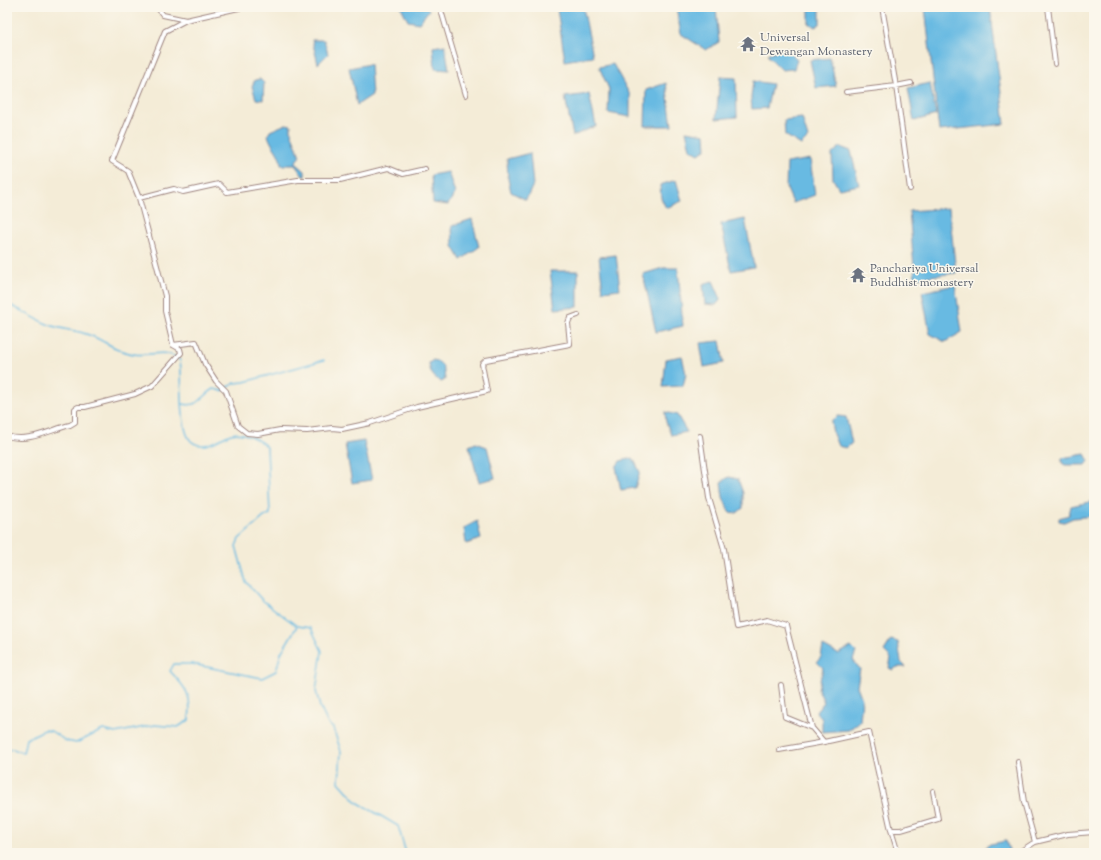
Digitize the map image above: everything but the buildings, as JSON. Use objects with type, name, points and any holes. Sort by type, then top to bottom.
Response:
[{"type":"street","points":[[157,7],[163,15],[186,20]]},
{"type":"street","points":[[7,436],[17,440],[30,438],[70,425],[75,422],[75,409],[78,406],[85,407],[135,394],[152,386],[181,354],[180,349],[173,345],[165,311],[165,296],[139,198],[128,171],[112,161],[166,31],[186,20],[242,7]]},
{"type":"street","points":[[440,7],[466,95]]},
{"type":"street","points":[[882,7],[896,86],[910,188]]},
{"type":"street","points":[[1048,7],[1055,64]]},
{"type":"street","points":[[846,92],[911,83]]},
{"type":"street","points":[[139,198],[174,189],[183,192],[219,184],[227,192],[298,180],[340,180],[388,168],[403,174],[424,170]]},
{"type":"street","points":[[173,345],[196,342],[205,364],[216,381],[226,391],[238,426],[247,433],[258,434],[280,430],[307,432],[342,428],[370,422],[417,407],[487,391],[482,364],[486,360],[570,344],[568,323],[570,318],[578,315]]},
{"type":"street","points":[[700,436],[709,498],[724,549],[736,627],[767,620],[786,626],[812,728],[824,742]]},
{"type":"street","points":[[781,685],[785,717],[812,728]]},
{"type":"street","points":[[779,750],[869,732],[891,830],[898,853]]},
{"type":"street","points":[[1018,762],[1024,802],[1035,842]]},
{"type":"street","points":[[891,830],[901,830],[938,819],[933,791]]},
{"type":"street","points":[[1018,853],[1035,842],[1068,834],[1094,832]]},
{"type":"water","points":[[401,7],[427,7],[429,10],[419,23],[408,21]]},
{"type":"water","points":[[560,7],[583,7],[593,56],[565,61],[557,9]]},
{"type":"water","points":[[676,7],[716,7],[719,42],[706,50],[681,34]]},
{"type":"water","points":[[809,7],[820,7],[820,24],[815,27],[809,23]]},
{"type":"water","points":[[990,7],[1005,124],[939,131],[925,8]]},
{"type":"water","points":[[312,40],[324,40],[328,54],[318,64]]},
{"type":"water","points":[[445,45],[449,70],[435,69],[433,47]]},
{"type":"water","points":[[786,48],[797,59],[794,69],[782,70],[768,56],[769,53]]},
{"type":"water","points":[[830,58],[836,86],[816,88],[810,60]]},
{"type":"water","points":[[370,64],[372,95],[357,105],[349,68]]},
{"type":"water","points":[[613,64],[630,95],[630,117],[608,113],[609,89],[599,67]]},
{"type":"water","points":[[720,77],[736,78],[737,117],[716,119]]},
{"type":"water","points":[[260,79],[264,83],[263,100],[256,99],[252,86],[255,80]]},
{"type":"water","points":[[753,81],[772,84],[767,108],[752,109],[751,98]]},
{"type":"water","points":[[666,83],[672,126],[645,126],[646,90]]},
{"type":"water","points":[[930,83],[936,115],[914,121],[908,88]]},
{"type":"water","points":[[589,94],[596,126],[573,136],[565,97]]},
{"type":"water","points":[[802,118],[808,138],[801,145],[785,135],[784,120]]},
{"type":"water","points":[[286,124],[291,125],[291,132],[300,156],[296,161],[297,164],[305,171],[304,177],[295,165],[281,165],[281,161],[269,139],[268,135],[270,131]]},
{"type":"water","points":[[686,131],[705,134],[706,149],[699,154],[690,149]]},
{"type":"water","points":[[840,147],[851,151],[859,185],[839,189],[833,179],[832,154]]},
{"type":"water","points":[[530,153],[533,185],[526,200],[511,192],[508,179],[507,159]]},
{"type":"water","points":[[810,159],[815,195],[793,203],[786,187],[787,163]]},
{"type":"water","points":[[448,172],[455,193],[448,205],[433,203],[431,175]]},
{"type":"water","points":[[676,180],[682,201],[666,208],[661,198],[660,185]]},
{"type":"water","points":[[949,208],[956,273],[915,278],[909,211]]},
{"type":"water","points":[[472,219],[479,247],[461,260],[453,246],[452,226]]},
{"type":"water","points":[[745,219],[754,267],[731,271],[721,224]]},
{"type":"water","points":[[616,255],[620,289],[603,291],[599,257]]},
{"type":"water","points":[[663,268],[678,268],[683,326],[656,332],[643,274]]},
{"type":"water","points":[[550,271],[578,271],[578,307],[555,309]]},
{"type":"water","points":[[713,281],[721,299],[716,305],[705,304],[703,284]]},
{"type":"water","points":[[955,285],[962,332],[945,342],[930,334],[922,292]]},
{"type":"water","points":[[720,341],[724,363],[704,367],[700,343]]},
{"type":"water","points":[[682,356],[686,374],[683,386],[663,387],[666,359]]},
{"type":"water","points":[[433,360],[437,361],[443,367],[445,380],[441,382],[431,372],[429,363]]},
{"type":"water","points":[[665,412],[677,415],[687,432],[671,435],[666,422]]},
{"type":"water","points":[[838,416],[846,417],[852,443],[846,448],[838,446],[833,434],[831,421]]},
{"type":"water","points":[[364,441],[372,480],[352,483],[345,444]]},
{"type":"water","points":[[476,443],[487,447],[495,478],[479,482],[469,446]]},
{"type":"water","points":[[1085,454],[1089,461],[1086,465],[1065,465],[1062,463],[1062,458]]},
{"type":"water","points":[[633,458],[640,472],[635,488],[621,490],[616,467],[620,461]]},
{"type":"water","points":[[729,477],[738,479],[743,493],[743,508],[737,513],[729,512],[723,497],[721,482]]},
{"type":"water","points":[[1094,501],[1094,516],[1073,518],[1064,522],[1059,521],[1059,518],[1069,515],[1071,506]]},
{"type":"water","points":[[477,521],[481,539],[466,544],[464,528]]},
{"type":"water","points":[[891,640],[898,642],[901,662],[906,667],[897,667],[893,670],[889,668],[891,658],[884,651]]},
{"type":"water","points":[[823,646],[838,654],[851,647],[856,652],[853,660],[860,669],[857,686],[862,699],[860,721],[849,730],[822,732],[822,719],[816,712],[824,702],[818,689],[823,668],[817,662],[821,657]]},
{"type":"water","points":[[1006,841],[1010,853],[986,853],[985,848],[990,844]]},
{"type":"waterway","points":[[7,304],[40,321],[50,325],[84,333],[128,353],[140,355],[163,353],[174,356],[180,360],[183,415],[187,435],[191,441],[196,444],[206,445],[236,433],[255,439],[267,447],[270,514],[264,517],[239,539],[236,546],[246,582],[262,600],[297,626],[311,628],[322,651],[316,691],[320,707],[328,724],[333,728],[341,751],[339,782],[357,802],[398,826],[406,853]]},
{"type":"waterway","points":[[183,404],[188,405],[197,403],[214,389],[222,391],[235,383],[244,382],[324,360]]},
{"type":"waterway","points":[[7,750],[13,749],[23,753],[26,739],[44,730],[51,731],[66,741],[76,743],[103,730],[115,733],[155,725],[178,727],[189,720],[190,704],[187,693],[181,683],[170,671],[174,664],[192,664],[262,678],[276,671],[281,653],[297,626]]},
{"type":"place","name":"Universal Dewangan Monastery","points":[[748,44]]},
{"type":"place","name":"Panchariya Universal Buddhist monastery","points":[[858,275]]}]
